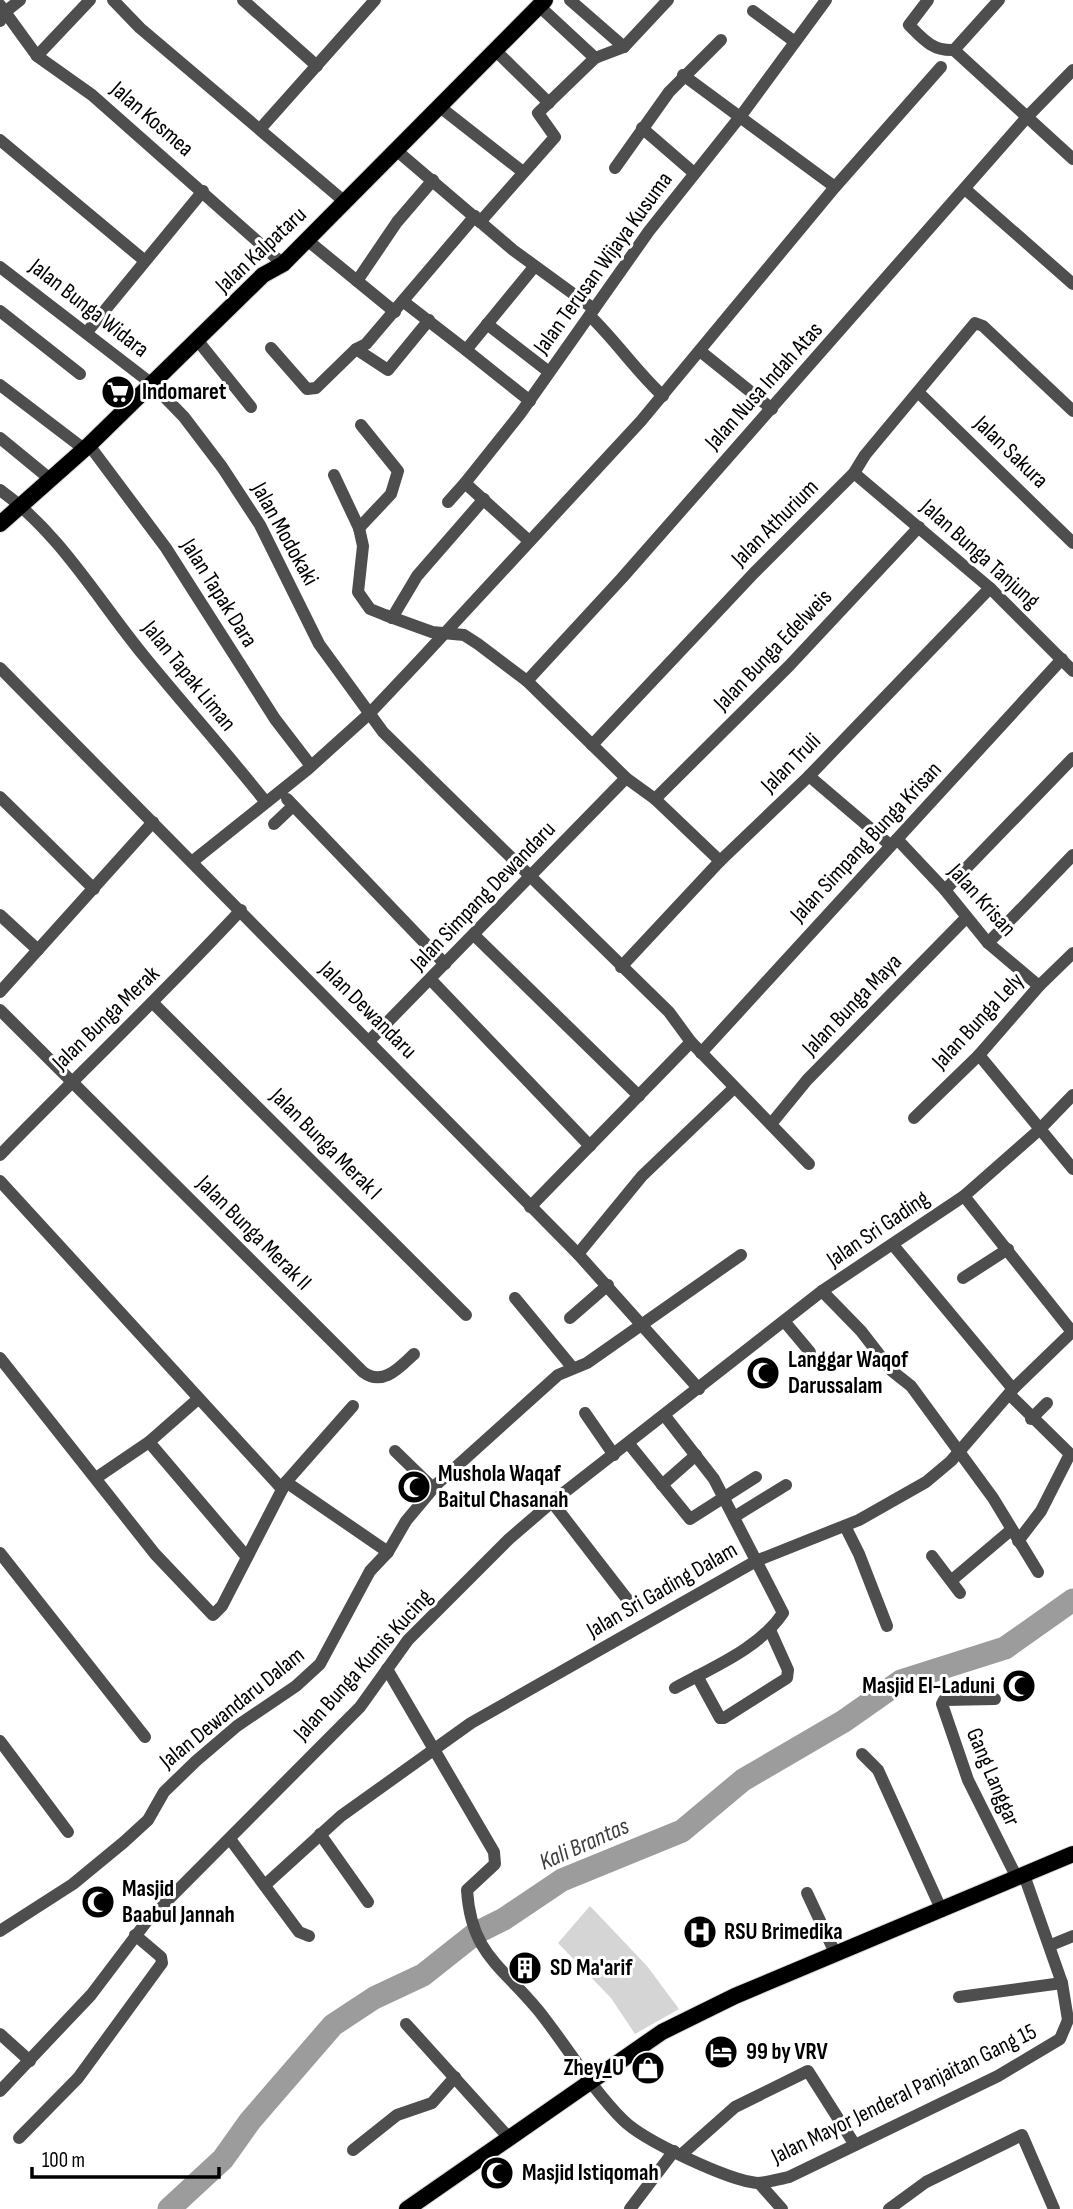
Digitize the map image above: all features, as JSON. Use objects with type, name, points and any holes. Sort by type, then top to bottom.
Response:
[{"type":"main road","name":"Jalan Kalpataru","points":[[0,524],[198,341],[263,275],[283,264],[542,3]]},
{"type":"main road","points":[[414,2207],[662,2032],[735,1996],[1073,1854]]},
{"type":"street","points":[[3,14],[20,0]]},
{"type":"street","points":[[37,56],[90,0]]},
{"type":"street","points":[[113,0],[140,28],[345,202]]},
{"type":"street","points":[[243,0],[317,66]]},
{"type":"street","points":[[261,128],[375,0]]},
{"type":"street","points":[[570,0],[624,47]]},
{"type":"street","points":[[271,348],[310,391],[317,388],[356,349],[366,345],[555,136],[538,115],[595,58],[624,47],[668,0]]},
{"type":"street","name":"Jalan Terusan Wijaya Kusuma","points":[[448,502],[530,401],[694,173],[740,117],[826,0]]},
{"type":"street","points":[[928,0],[909,25],[929,45],[941,51],[954,50],[999,0]]},
{"type":"street","points":[[542,3],[595,58]]},
{"type":"street","points":[[753,11],[795,42]]},
{"type":"street","name":"Jalan Kosmea","points":[[3,14],[37,56],[92,94],[283,264]]},
{"type":"street","points":[[615,167],[683,75],[721,40]]},
{"type":"street","points":[[954,50],[1073,159]]},
{"type":"street","points":[[496,51],[549,103]]},
{"type":"street","points":[[193,861],[311,766],[369,714],[663,396],[835,187],[941,67]]},
{"type":"street","name":"Jalan Nusa Indah Atas","points":[[527,681],[772,409],[1028,116],[1073,70]]},
{"type":"street","points":[[683,75],[835,187]]},
{"type":"street","points":[[440,107],[523,172]]},
{"type":"street","points":[[642,128],[694,173]]},
{"type":"street","points":[[0,140],[145,261]]},
{"type":"street","points":[[397,149],[534,267],[560,281],[610,334],[640,375],[663,396]]},
{"type":"street","points":[[357,281],[397,222],[433,180]]},
{"type":"street","points":[[965,189],[1073,284]]},
{"type":"street","points":[[87,332],[203,191]]},
{"type":"street","points":[[307,240],[357,281],[400,307],[429,320],[530,401]]},
{"type":"street","name":"Jalan Bunga Widara","points":[[0,267],[152,384]]},
{"type":"street","points":[[466,350],[534,267]]},
{"type":"street","points":[[0,311],[80,374]]},
{"type":"street","points":[[356,349],[388,370],[429,320]]},
{"type":"street","name":"Jalan Athurium","points":[[592,745],[754,573],[854,473],[865,455],[977,323],[1073,411]]},
{"type":"street","points":[[487,324],[549,372]]},
{"type":"street","points":[[198,341],[251,407]]},
{"type":"street","points":[[700,351],[772,409]]},
{"type":"street","name":"Jalan Modokaki","points":[[152,384],[197,433],[222,467],[260,525],[319,644],[369,714],[413,765],[668,1012],[701,1053],[810,1164]]},
{"type":"street","name":"Jalan Tapak Dara","points":[[0,385],[86,447],[166,548],[275,719],[311,766]]},
{"type":"street","name":"Jalan Sakura","points":[[918,392],[1073,543]]},
{"type":"street","points":[[359,528],[391,494],[398,471],[361,425]]},
{"type":"street","points":[[0,438],[50,479]]},
{"type":"street","name":"Jalan Bunga Tanjung","points":[[854,473],[990,588],[1073,671]]},
{"type":"street","points":[[334,475],[359,528],[363,546],[358,592],[370,609],[425,631],[464,635],[527,681],[626,778],[655,799],[720,861]]},
{"type":"street","points":[[465,483],[528,540]]},
{"type":"street","name":"Jalan Tapak Liman","points":[[0,490],[20,505],[72,562],[145,656],[265,801]]},
{"type":"street","points":[[391,618],[417,576],[484,499]]},
{"type":"street","name":"Jalan Bunga Edelweis","points":[[655,799],[789,666],[919,527]]},
{"type":"street","name":"Jalan Truli","points":[[621,967],[720,861],[809,776],[990,588]]},
{"type":"street","name":"Jalan Simpang Bunga Krisan","points":[[701,1053],[1062,659]]},
{"type":"street","name":"Jalan Dewandaru","points":[[0,668],[578,1254],[699,1389]]},
{"type":"street","points":[[945,890],[1073,758]]},
{"type":"street","name":"Jalan Krisan","points":[[809,776],[893,842],[945,890],[988,943],[1039,986]]},
{"type":"street","name":"Jalan Simpang Dewandaru","points":[[369,1041],[530,880],[626,778]]},
{"type":"street","points":[[0,797],[94,889]]},
{"type":"street","points":[[274,824],[290,802],[445,964]]},
{"type":"street","points":[[0,992],[153,822]]},
{"type":"street","points":[[988,943],[1073,855]]},
{"type":"street","name":"Jalan Bunga Merak","points":[[0,1155],[73,1080],[154,1004],[241,910]]},
{"type":"street","points":[[0,915],[38,950]]},
{"type":"street","name":"Jalan Bunga Maya","points":[[771,1124],[807,1080],[966,918]]},
{"type":"street","points":[[474,935],[639,1096]]},
{"type":"street","name":"Jalan Bunga Lely","points":[[914,1118],[979,1055],[1039,986],[1073,953]]},
{"type":"street","points":[[431,980],[590,1146]]},
{"type":"street","name":"Jalan Bunga Merak I","points":[[154,1004],[466,1315]]},
{"type":"street","name":"Jalan Bunga Merak II","points":[[0,1010],[363,1372],[373,1378],[388,1376],[414,1354]]},
{"type":"street","points":[[530,1207],[691,1042]]},
{"type":"street","points":[[979,1055],[1073,1169]]},
{"type":"street","points":[[578,1254],[642,1176],[734,1088]]},
{"type":"street","name":"Jalan Sri Gading","points":[[699,1389],[822,1291],[964,1196],[1039,1130],[1073,1095]]},
{"type":"street","points":[[0,1181],[198,1399],[284,1485],[388,1552]]},
{"type":"street","points":[[964,1196],[1073,1332]]},
{"type":"street","points":[[893,1245],[1031,1419],[1070,1454],[1041,1511],[1014,1535],[952,1580]]},
{"type":"street","points":[[963,1278],[1008,1249]]},
{"type":"street","name":"Jalan Dewandaru Dalam","points":[[0,1931],[73,1884],[124,1842],[148,1819],[164,1792],[196,1761],[237,1726],[296,1686],[320,1664],[339,1633],[355,1595],[376,1562],[388,1552],[406,1521],[433,1488],[558,1375],[587,1363],[644,1326],[741,1255]]},
{"type":"street","points":[[570,1318],[608,1285]]},
{"type":"street","points":[[822,1291],[861,1331],[892,1371],[911,1386],[993,1498],[1038,1572]]},
{"type":"street","points":[[515,1298],[572,1367]]},
{"type":"street","points":[[784,1321],[810,1352]]},
{"type":"street","name":"Jalan Sri Gading Dalam","points":[[265,1885],[303,1853],[320,1834],[471,1723],[756,1561],[845,1526],[926,1482],[958,1453],[1011,1392],[1073,1332]]},
{"type":"street","points":[[0,1358],[155,1555],[211,1614],[215,1614],[222,1606],[284,1485],[353,1406]]},
{"type":"street","name":"Jalan Bunga Kumis Kucing","points":[[0,2091],[92,1994],[135,1935],[346,1722],[408,1640],[509,1539],[552,1502],[699,1389]]},
{"type":"street","points":[[96,1478],[149,1442],[198,1399]]},
{"type":"street","points":[[1031,1419],[1047,1403]]},
{"type":"street","points":[[585,1413],[614,1455]]},
{"type":"street","points":[[665,1416],[696,1455],[723,1498],[783,1609],[783,1613],[770,1630],[675,1688]]},
{"type":"street","points":[[149,1442],[246,1556]]},
{"type":"street","points":[[629,1444],[690,1519],[757,1478]]},
{"type":"street","points":[[395,1451],[433,1488]]},
{"type":"street","points":[[662,1485],[696,1455]]},
{"type":"street","points":[[734,1517],[786,1485]]},
{"type":"street","points":[[552,1502],[626,1599]]},
{"type":"street","points":[[845,1526],[859,1553],[887,1626]]},
{"type":"street","points":[[0,1553],[145,1737]]},
{"type":"street","points":[[932,1556],[960,1593]]},
{"type":"street","points":[[697,1676],[719,1718],[724,1718],[787,1678],[788,1670],[770,1630]]},
{"type":"street","points":[[387,1669],[496,1858],[495,1864],[469,1887],[468,1896],[478,1940],[489,1959],[537,2010],[590,2081],[627,2123],[711,2169],[759,2183],[782,2209]]},
{"type":"street","name":"Gang Langgar","points":[[995,1699],[955,1698],[944,1700],[942,1704],[968,1780],[1021,1877]]},
{"type":"street","points":[[0,1741],[68,1832]]},
{"type":"street","points":[[862,1754],[878,1770],[942,1910]]},
{"type":"street","points":[[320,1834],[368,1902]]},
{"type":"street","points":[[230,1839],[299,1932],[309,1936]]},
{"type":"street","name":"Jalan Mayor Jenderal Panjaitan Gang 15","points":[[759,2183],[789,2177],[1054,2045],[1065,2030],[1068,2020],[1062,1983],[1051,1945],[1021,1877]]},
{"type":"street","points":[[807,1893],[836,1955]]},
{"type":"street","points":[[19,2137],[78,2078],[162,1963],[161,1957],[135,1935]]},
{"type":"street","points":[[1051,1945],[1073,1936]]},
{"type":"street","points":[[959,1997],[1062,1983]]},
{"type":"street","points":[[406,2024],[510,2138]]},
{"type":"street","points":[[0,2034],[30,2061]]},
{"type":"street","points":[[630,2209],[678,2153],[736,2107],[808,2071],[855,2145]]},
{"type":"street","points":[[353,2150],[397,2115],[432,2103],[455,2077]]},
{"type":"street","points":[[888,2209],[926,2182],[1022,2135],[1054,2209]]},
{"type":"shaded area","points":[[590,1906],[647,1966],[679,2009],[635,2034],[611,1998],[558,1943]]},
{"type":"waterway","name":"Kali Brantas","points":[[169,2209],[223,2159],[250,2121],[333,2025],[374,1998],[423,1975],[476,1933],[504,1919],[562,1880],[682,1831],[743,1780],[844,1721],[901,1681],[1005,1648],[1073,1600]]},
{"type":"place","name":"Indomaret","points":[[118,392]]},
{"type":"place","name":"Langgar Waqof Darussalam","points":[[763,1373]]},
{"type":"place","name":"Mushola Waqaf Baitul Chasanah","points":[[414,1487]]},
{"type":"place","name":"Masjid El-Laduni","points":[[1019,1686]]},
{"type":"place","name":"Masjid Baabul Jannah","points":[[98,1902]]},
{"type":"place","name":"RSU Brimedika","points":[[700,1932]]},
{"type":"place","name":"SD Ma'arif","points":[[525,1968]]},
{"type":"place","name":"99 by VRV","points":[[721,2052]]},
{"type":"place","name":"Zhey_U","points":[[648,2068]]},
{"type":"place","name":"Masjid Istiqomah","points":[[497,2173]]}]
